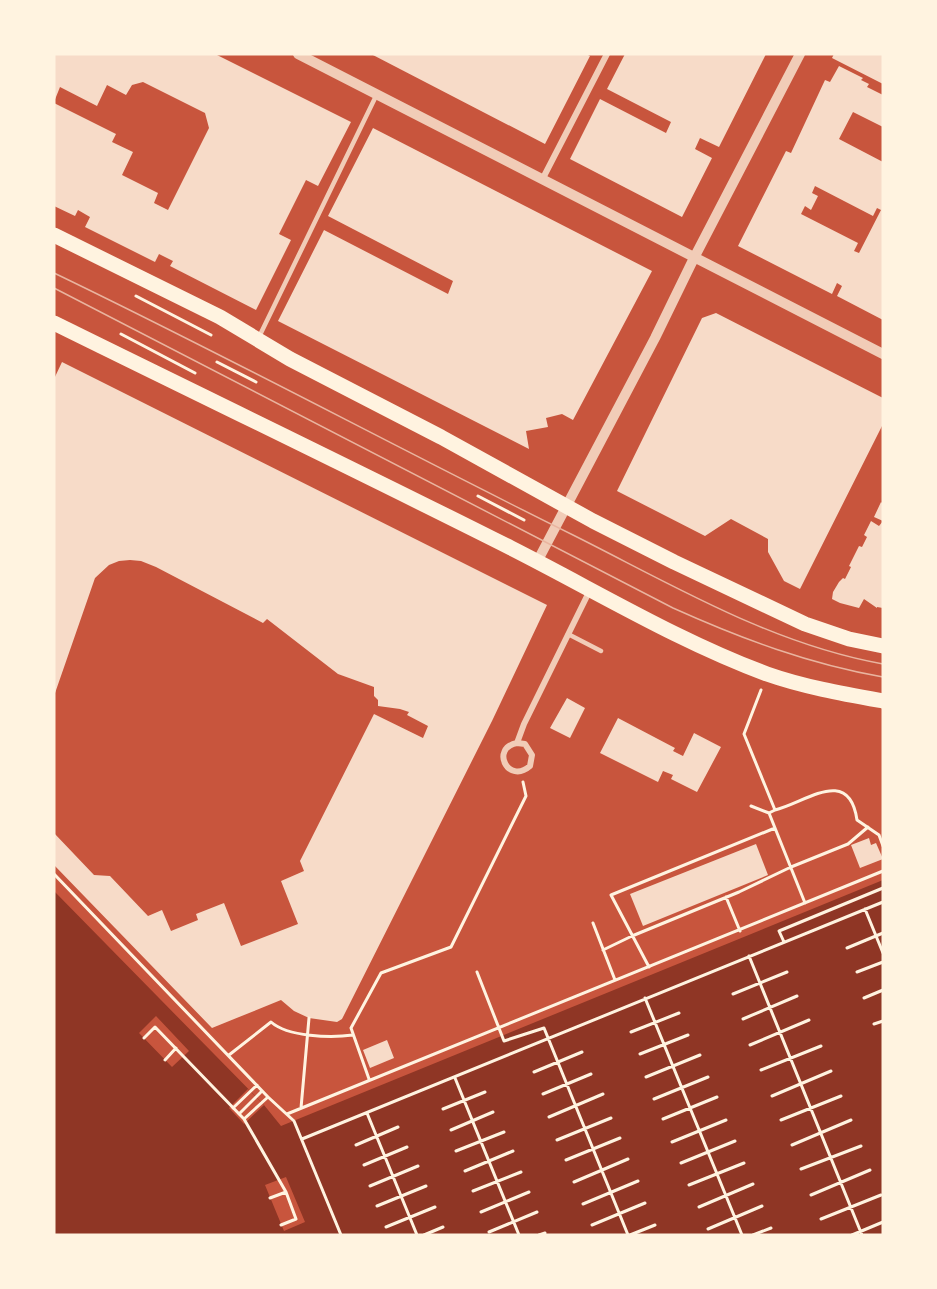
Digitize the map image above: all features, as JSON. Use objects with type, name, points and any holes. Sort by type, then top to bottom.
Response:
[{"type":"main road","points":[[54,235],[220,317],[290,359],[674,562],[805,624],[849,639],[883,646]]},
{"type":"main road","points":[[54,322],[537,562],[690,641],[768,674],[843,694],[883,701]]},
{"type":"street","points":[[298,54],[883,354]]},
{"type":"street","points":[[542,180],[607,54]]},
{"type":"street","points":[[537,562],[646,356],[800,54]]},
{"type":"street","points":[[517,743],[524,724],[590,589]]},
{"type":"street","points":[[517,743],[525,744],[532,755],[530,766],[520,772],[510,769],[503,760],[507,748],[517,743]]},
{"type":"lane","points":[[257,339],[377,96]]},
{"type":"lane","points":[[568,634],[601,651]]},
{"type":"path","points":[[135,296],[211,335]]},
{"type":"path","points":[[121,334],[192,371]]},
{"type":"path","points":[[216,362],[256,382]]},
{"type":"path","points":[[478,496],[524,520]]},
{"type":"path","points":[[761,690],[744,734],[775,810]]},
{"type":"path","points":[[369,1080],[351,1028],[381,973],[451,947],[526,796],[520,772]]},
{"type":"path","points":[[769,813],[823,791],[836,790],[848,797],[854,806],[857,820],[879,835],[883,846]]},
{"type":"path","points":[[751,806],[769,813],[805,903]]},
{"type":"path","points":[[603,950],[848,844],[868,827]]},
{"type":"path","points":[[649,967],[611,895],[775,828]]},
{"type":"path","points":[[287,1114],[883,871]]},
{"type":"path","points":[[54,874],[262,1091],[294,1121],[341,1235]]},
{"type":"path","points":[[783,942],[779,931],[883,888]]},
{"type":"path","points":[[726,897],[740,931]]},
{"type":"path","points":[[302,1139],[883,902]]},
{"type":"path","points":[[865,909],[883,953]]},
{"type":"path","points":[[593,923],[615,980]]},
{"type":"path","points":[[847,948],[883,933]]},
{"type":"path","points":[[749,956],[862,1235]]},
{"type":"path","points":[[857,972],[883,962]]},
{"type":"path","points":[[477,972],[504,1041],[544,1028],[629,1235],[655,1225]]},
{"type":"path","points":[[733,994],[787,972]]},
{"type":"path","points":[[864,998],[883,990]]},
{"type":"path","points":[[743,1019],[797,996]]},
{"type":"path","points":[[645,998],[741,1235]]},
{"type":"path","points":[[631,1032],[679,1013]]},
{"type":"path","points":[[301,1108],[309,1018]]},
{"type":"path","points":[[750,1045],[809,1020]]},
{"type":"path","points":[[874,1024],[883,1021]]},
{"type":"path","points":[[229,1056],[271,1022],[278,1029],[291,1033],[353,1035]]},
{"type":"path","points":[[144,1038],[155,1027],[245,1121],[286,1192],[296,1219],[281,1225]]},
{"type":"path","points":[[640,1054],[688,1035]]},
{"type":"path","points":[[761,1070],[821,1046]]},
{"type":"path","points":[[165,1060],[176,1048]]},
{"type":"path","points":[[534,1072],[582,1052]]},
{"type":"path","points":[[646,1077],[700,1055]]},
{"type":"path","points":[[772,1096],[831,1071]]},
{"type":"path","points":[[543,1094],[591,1074]]},
{"type":"path","points":[[654,1099],[708,1077]]},
{"type":"path","points":[[455,1078],[519,1235]]},
{"type":"path","points":[[232,1107],[257,1085]]},
{"type":"path","points":[[239,1114],[262,1091]]},
{"type":"path","points":[[442,1109],[485,1092]]},
{"type":"path","points":[[549,1117],[603,1094]]},
{"type":"path","points":[[781,1120],[841,1096]]},
{"type":"path","points":[[245,1121],[268,1097]]},
{"type":"path","points":[[663,1119],[717,1097]]},
{"type":"path","points":[[451,1130],[493,1112]]},
{"type":"path","points":[[367,1113],[417,1235]]},
{"type":"path","points":[[557,1140],[611,1118]]},
{"type":"path","points":[[672,1142],[726,1120]]},
{"type":"path","points":[[792,1145],[851,1120]]},
{"type":"path","points":[[356,1145],[398,1127]]},
{"type":"path","points":[[456,1151],[504,1132]]},
{"type":"path","points":[[566,1160],[620,1138]]},
{"type":"path","points":[[681,1163],[735,1141]]},
{"type":"path","points":[[801,1169],[861,1146]]},
{"type":"path","points":[[364,1165],[407,1147]]},
{"type":"path","points":[[465,1171],[513,1151]]},
{"type":"path","points":[[574,1182],[628,1159]]},
{"type":"path","points":[[689,1185],[744,1163]]},
{"type":"path","points":[[370,1186],[418,1167]]},
{"type":"path","points":[[811,1195],[870,1170]]},
{"type":"path","points":[[473,1191],[521,1172]]},
{"type":"path","points":[[583,1204],[638,1181]]},
{"type":"path","points":[[699,1207],[753,1184]]},
{"type":"path","points":[[377,1206],[426,1186]]},
{"type":"path","points":[[270,1198],[286,1192]]},
{"type":"path","points":[[481,1212],[529,1192]]},
{"type":"path","points":[[821,1219],[881,1195]]},
{"type":"path","points":[[592,1225],[645,1203]]},
{"type":"path","points":[[708,1229],[762,1206]]},
{"type":"path","points":[[386,1227],[435,1207]]},
{"type":"path","points":[[489,1232],[537,1212]]},
{"type":"path","points":[[852,1235],[883,1222]]},
{"type":"path","points":[[424,1235],[443,1227]]},
{"type":"path","points":[[753,1235],[771,1228]]},
{"type":"path","points":[[539,1235],[545,1233]]},
{"type":"shaded area","points":[[883,880],[883,1235],[54,1235],[54,891],[264,1105],[281,1126]]},
{"type":"pier","points":[[156,1016],[189,1051],[172,1067],[139,1033]]},
{"type":"pier","points":[[248,1089],[264,1105],[244,1124],[229,1108]]},
{"type":"pier","points":[[286,1177],[305,1222],[284,1231],[265,1185]]},
{"type":"building","points":[[54,54],[215,54],[351,122],[318,186],[306,180],[279,234],[291,240],[256,310],[170,266],[173,261],[159,254],[155,262],[85,227],[90,217],[78,210],[75,216],[54,206],[54,103],[116,134],[112,142],[133,152],[122,175],[158,193],[154,203],[168,210],[209,128],[205,113],[143,82],[132,85],[126,95],[107,85],[97,106],[60,87],[54,102]]},
{"type":"building","points":[[371,54],[586,54],[590,56],[545,144]]},
{"type":"building","points":[[625,54],[766,54],[719,147],[700,138],[695,149],[712,158],[682,217],[570,159],[600,99],[666,133],[671,122],[607,89]]},
{"type":"building","points":[[834,54],[883,54],[883,84],[832,58]]},
{"type":"building","points":[[839,66],[863,78],[861,80],[869,84],[867,87],[883,95],[883,127],[853,112],[839,139],[883,162],[883,320],[837,296],[842,286],[837,283],[832,294],[738,246],[786,151],[791,153],[825,80],[830,82]],"holes":[[[815,186],[873,216],[877,208],[881,210],[859,253],[854,251],[858,243],[801,214],[805,206],[811,210],[818,196],[812,193]]]},
{"type":"building","points":[[373,128],[652,271],[573,420],[562,414],[546,418],[548,427],[526,431],[529,449],[278,321],[324,230],[448,294],[453,281],[328,216]]},
{"type":"building","points":[[716,313],[883,398],[883,424],[800,589],[784,581],[768,552],[768,539],[731,519],[705,536],[617,491],[702,318]]},
{"type":"building","points":[[62,362],[547,605],[492,721],[342,1019],[337,1022],[309,1018],[294,1011],[281,1000],[212,1028],[54,865],[54,833],[94,875],[110,876],[148,916],[162,910],[171,931],[198,920],[196,914],[224,903],[241,946],[298,924],[281,881],[304,871],[300,861],[374,714],[423,738],[428,726],[407,715],[409,712],[378,706],[378,700],[374,696],[374,687],[338,674],[267,619],[263,623],[156,567],[141,561],[130,560],[109,565],[95,578],[54,696],[54,379]]},
{"type":"building","points":[[881,502],[883,504],[883,521],[874,517]]},
{"type":"building","points":[[871,521],[879,526],[883,521],[883,608],[877,608],[864,599],[859,608],[832,599],[833,592],[839,582],[845,579],[859,546],[862,547],[867,537],[864,535]]},
{"type":"building","points":[[567,698],[585,708],[570,738],[550,728]]},
{"type":"building","points":[[618,718],[675,748],[673,751],[683,756],[694,733],[721,747],[697,792],[671,779],[673,775],[663,771],[658,782],[600,753]]},
{"type":"building","points":[[869,838],[871,845],[876,843],[883,859],[860,868],[851,845]]},
{"type":"building","points":[[756,844],[768,875],[643,926],[630,894]]},
{"type":"building","points":[[387,1040],[394,1058],[370,1068],[363,1050]]},
{"type":"tram line","points":[[54,273],[724,611],[801,642],[842,655],[883,664]]},
{"type":"tram line","points":[[54,288],[673,608],[802,658],[883,677]]}]
